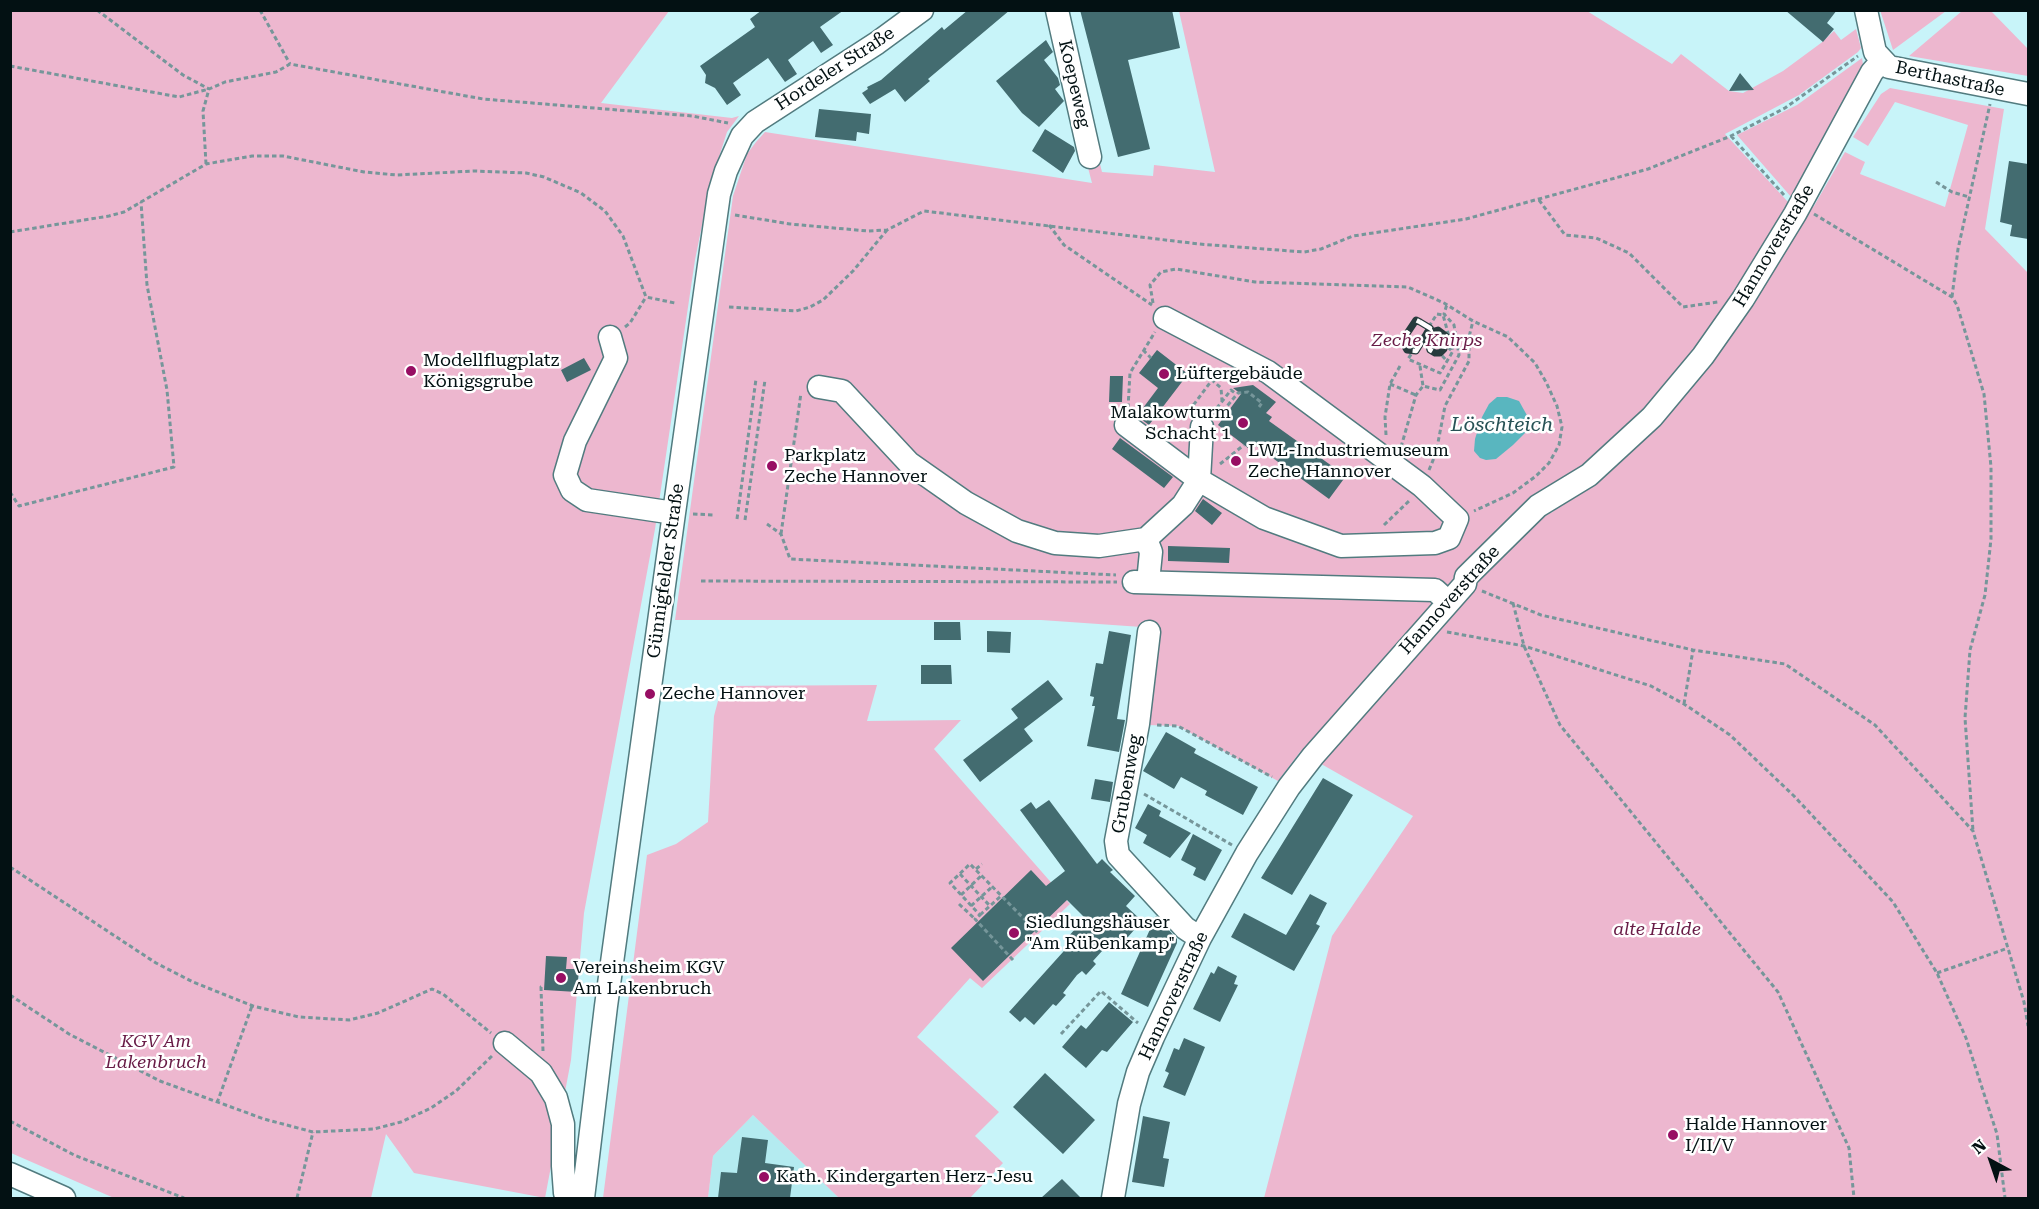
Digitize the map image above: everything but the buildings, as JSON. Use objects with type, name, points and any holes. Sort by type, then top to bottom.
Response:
[{"type":"street","name":"Hordeler Straße","points":[[748,130],[772,111],[877,44],[922,10]]},
{"type":"street","name":"Koepeweg","points":[[1058,10],[1090,157]]},
{"type":"street","points":[[1867,15],[1877,52]]},
{"type":"street","name":"Berthastraße","points":[[1877,52],[1899,71],[2028,94]]},
{"type":"street","name":"Hannoverstraße","points":[[1113,1198],[1130,1104],[1138,1072],[1153,1036],[1200,938],[1247,853],[1289,787],[1464,584],[1466,577],[1538,506],[1589,475],[1652,417],[1703,356],[1743,298],[1800,206],[1872,72],[1877,52]]},
{"type":"street","name":"Günnigfelder Straße","points":[[583,1198],[608,995],[716,212],[719,194],[733,151],[748,130]]},
{"type":"street","points":[[1126,425],[1199,480],[1264,518],[1341,546],[1435,543],[1449,538],[1457,519],[1422,486],[1268,372],[1158,319]]},
{"type":"street","points":[[610,337],[616,358],[575,441],[565,475],[572,490],[587,500],[674,513]]},
{"type":"street","points":[[810,386],[842,391],[909,463],[966,503],[1017,531],[1055,543],[1100,546],[1146,539],[1183,505],[1199,480],[1208,424]]},
{"type":"street","points":[[1146,539],[1150,552],[1141,582],[1435,590],[1447,601]]},
{"type":"street","name":"Grubenweg","points":[[1149,632],[1138,724],[1116,841],[1118,855],[1185,928],[1200,938]]},
{"type":"street","points":[[505,1043],[542,1074],[556,1098],[562,1124],[562,1167],[565,1193],[568,1198]]},
{"type":"street","points":[[10,1173],[64,1198]]},
{"type":"path","points":[[97,10],[183,75],[209,89]]},
{"type":"path","points":[[105,10],[106,19]]},
{"type":"path","points":[[260,10],[290,64]]},
{"type":"path","points":[[729,307],[796,311],[810,307],[823,300],[853,272],[887,230],[924,211],[1199,244],[1304,252],[1321,249],[1353,236],[1466,219],[1648,169],[1731,136],[1805,96],[1877,52]]},
{"type":"path","points":[[10,66],[179,97],[225,82],[276,72],[290,64],[483,99],[716,120]]},
{"type":"path","points":[[206,164],[203,111],[209,89]]},
{"type":"path","points":[[1952,297],[1958,249],[1993,89]]},
{"type":"path","points":[[1731,136],[1783,194],[1952,297],[1957,305],[1984,394],[1991,467],[1991,539],[1986,595],[1970,650],[1965,718],[1973,831],[2008,948],[2028,1026]]},
{"type":"path","points":[[10,232],[109,216],[141,202],[206,164],[267,155],[397,175],[474,171],[526,173],[544,177],[581,193],[606,211],[623,236],[646,297]]},
{"type":"path","points":[[1936,182],[1952,192],[1969,197]]},
{"type":"path","points":[[1539,200],[1565,236],[1596,238],[1629,253],[1683,307],[1743,298]]},
{"type":"path","points":[[10,492],[19,506],[174,467],[167,390],[147,285],[141,202]]},
{"type":"path","points":[[716,212],[790,224],[887,230]]},
{"type":"path","points":[[1049,225],[1064,246],[1124,289],[1158,319]]},
{"type":"path","points":[[1126,425],[1130,373],[1158,319],[1150,285],[1161,272],[1176,269],[1254,282],[1408,287],[1447,304],[1473,321],[1508,337],[1535,363],[1557,406],[1562,427],[1559,445],[1550,463],[1536,476],[1513,493],[1457,519]]},
{"type":"path","points":[[646,297],[675,303]]},
{"type":"path","points":[[610,337],[630,323],[646,297]]},
{"type":"path","points":[[1423,386],[1440,390],[1459,355],[1454,325],[1444,314],[1447,304]]},
{"type":"path","points":[[1437,314],[1443,315],[1453,351],[1440,373],[1408,359],[1437,314]]},
{"type":"path","points":[[1352,546],[1376,532],[1422,486],[1436,453],[1445,406],[1469,361],[1469,338],[1473,321]]},
{"type":"path","points":[[1431,332],[1453,351]]},
{"type":"path","points":[[1427,339],[1447,361]]},
{"type":"path","points":[[1143,350],[1151,358]]},
{"type":"path","points":[[1392,464],[1385,417],[1390,384],[1400,366]]},
{"type":"path","points":[[1392,464],[1416,395],[1423,386],[1420,366]]},
{"type":"path","points":[[737,519],[756,379]]},
{"type":"path","points":[[745,520],[765,380]]},
{"type":"path","points":[[1208,424],[1188,414],[1212,380],[1221,388],[1222,401]]},
{"type":"path","points":[[1390,384],[1416,395]]},
{"type":"path","points":[[810,386],[781,534],[790,559],[1134,576],[1141,582]]},
{"type":"path","points":[[1208,424],[1231,390],[1236,394],[1248,392],[1262,403],[1258,407]]},
{"type":"path","points":[[1208,424],[1227,409],[1236,394]]},
{"type":"path","points":[[750,425],[758,426]]},
{"type":"path","points":[[1199,480],[1244,445]]},
{"type":"path","points":[[747,450],[755,451]]},
{"type":"path","points":[[741,486],[750,487]]},
{"type":"path","points":[[767,524],[781,534]]},
{"type":"path","points":[[701,581],[1141,582]]},
{"type":"path","points":[[1464,584],[1541,615],[1693,650],[1785,664],[1875,725],[1973,831]]},
{"type":"path","points":[[1513,603],[1524,646],[1560,724],[1779,992],[1849,1148],[1854,1198]]},
{"type":"path","points":[[1425,628],[1524,646],[1651,686],[1684,704],[1730,735],[1794,796],[1893,902],[1937,973],[1966,1038],[1997,1134],[2005,1198]]},
{"type":"path","points":[[1684,704],[1693,650]]},
{"type":"path","points":[[1138,724],[1178,726],[1289,787]]},
{"type":"path","points":[[1127,784],[1247,853]]},
{"type":"path","points":[[980,915],[950,883],[970,864],[1039,934]]},
{"type":"path","points":[[976,869],[982,864]]},
{"type":"path","points":[[10,867],[156,963],[193,982],[253,1006],[299,1017],[349,1020],[378,1013],[432,989],[443,994],[505,1043],[456,1092],[431,1108],[401,1122],[374,1129],[313,1132],[264,1119],[160,1081],[69,1034],[10,995]]},
{"type":"path","points":[[960,874],[990,906]]},
{"type":"path","points":[[961,896],[982,875]]},
{"type":"path","points":[[968,913],[981,896],[993,886]]},
{"type":"path","points":[[975,919],[1001,895]]},
{"type":"path","points":[[959,903],[1013,960]]},
{"type":"path","points":[[1937,973],[2008,948]]},
{"type":"path","points":[[542,1074],[541,987],[544,986]]},
{"type":"path","points":[[1061,1034],[1101,991],[1153,1036]]},
{"type":"path","points":[[218,1103],[253,1006]]},
{"type":"path","points":[[10,1121],[74,1155],[145,1185],[184,1198]]},
{"type":"path","points":[[297,1198],[313,1132]]},
{"type":"shaded area","name":"Kath. Kindergarten Herz-Jesu","points":[[753,1115],[839,1198],[708,1198],[713,1156]]},
{"type":"green space","points":[[1880,10],[1946,10],[1946,11],[1893,50]]},
{"type":"green space","name":"KGV Am Lakenbruch","points":[[10,11],[669,11],[601,103],[732,118],[739,116],[727,132],[710,185],[695,260],[655,529],[584,913],[571,1060],[545,1198],[414,1173],[386,1134],[371,1198],[114,1198],[11,1153]]},
{"type":"green space","points":[[1179,11],[1587,11],[1672,64],[1681,54],[1729,91],[1743,93],[1783,71],[1834,31],[1841,40],[1856,29],[1861,48],[1858,52],[1799,95],[1725,134],[1789,203],[1698,354],[1648,413],[1591,466],[1534,503],[1551,513],[1588,485],[1657,421],[1709,359],[1766,278],[1801,217],[1814,206],[1845,152],[1865,162],[1860,174],[1945,207],[1968,125],[1895,102],[1868,146],[1853,137],[1881,94],[1890,88],[2004,109],[1985,229],[2028,273],[2028,1198],[1264,1198],[1332,936],[1413,816],[1300,752],[1278,781],[1178,726],[1147,725],[1155,664],[1156,628],[1041,620],[675,620],[733,196],[747,154],[756,142],[765,132],[1092,183],[1087,164],[1099,160],[1102,172],[1153,176],[1154,165],[1215,172]]},
{"type":"green space","points":[[1962,11],[1991,11],[2028,49],[2028,76],[1909,56]]},
{"type":"green space","points":[[1862,58],[1863,65],[1792,198],[1737,135],[1797,105]]},
{"type":"green space","points":[[877,685],[867,721],[961,720],[934,749],[1070,904],[982,988],[970,978],[917,1037],[999,1112],[975,1136],[1003,1163],[970,1198],[839,1198],[753,1115],[713,1156],[708,1198],[603,1198],[647,855],[676,844],[708,822],[714,716],[722,686]]},
{"type":"water","name":"Löschteich","points":[[1497,397],[1519,401],[1529,419],[1526,432],[1513,445],[1496,459],[1486,460],[1480,458],[1474,451],[1475,439],[1482,417],[1489,404]]},
{"type":"railway","points":[[1416,320],[1420,322],[1430,328],[1416,351],[1407,350],[1402,341],[1416,320]]},
{"type":"railway","points":[[1427,339],[1430,350],[1435,353],[1440,353],[1444,349],[1446,336],[1438,330],[1431,332]]},
{"type":"place","name":"Modellflugplatz Königsgrube","points":[[411,371]]},
{"type":"place","name":"Lüftergebäude","points":[[1164,374]]},
{"type":"place","name":"Malakowturm Schacht 1","points":[[1243,423]]},
{"type":"place","name":"LWL-Industriemuseum Zeche Hannover","points":[[1236,461]]},
{"type":"place","name":"Parkplatz Zeche Hannover","points":[[772,466]]},
{"type":"place","name":"Zeche Hannover","points":[[650,694]]},
{"type":"place","name":"Siedlungshäuser \"Am Rübenkamp\"","points":[[1014,933]]},
{"type":"place","name":"Vereinsheim KGV Am Lakenbruch","points":[[561,978]]},
{"type":"place","name":"Halde Hannover I/II/V","points":[[1673,1135]]},
{"type":"place","name":"Kath. Kindergarten Herz-Jesu","points":[[764,1177]]},
{"type":"park label","name":"Zeche Knirps","points":[[1427,341]]},
{"type":"park label","name":"alte Halde","points":[[1657,930]]}]
